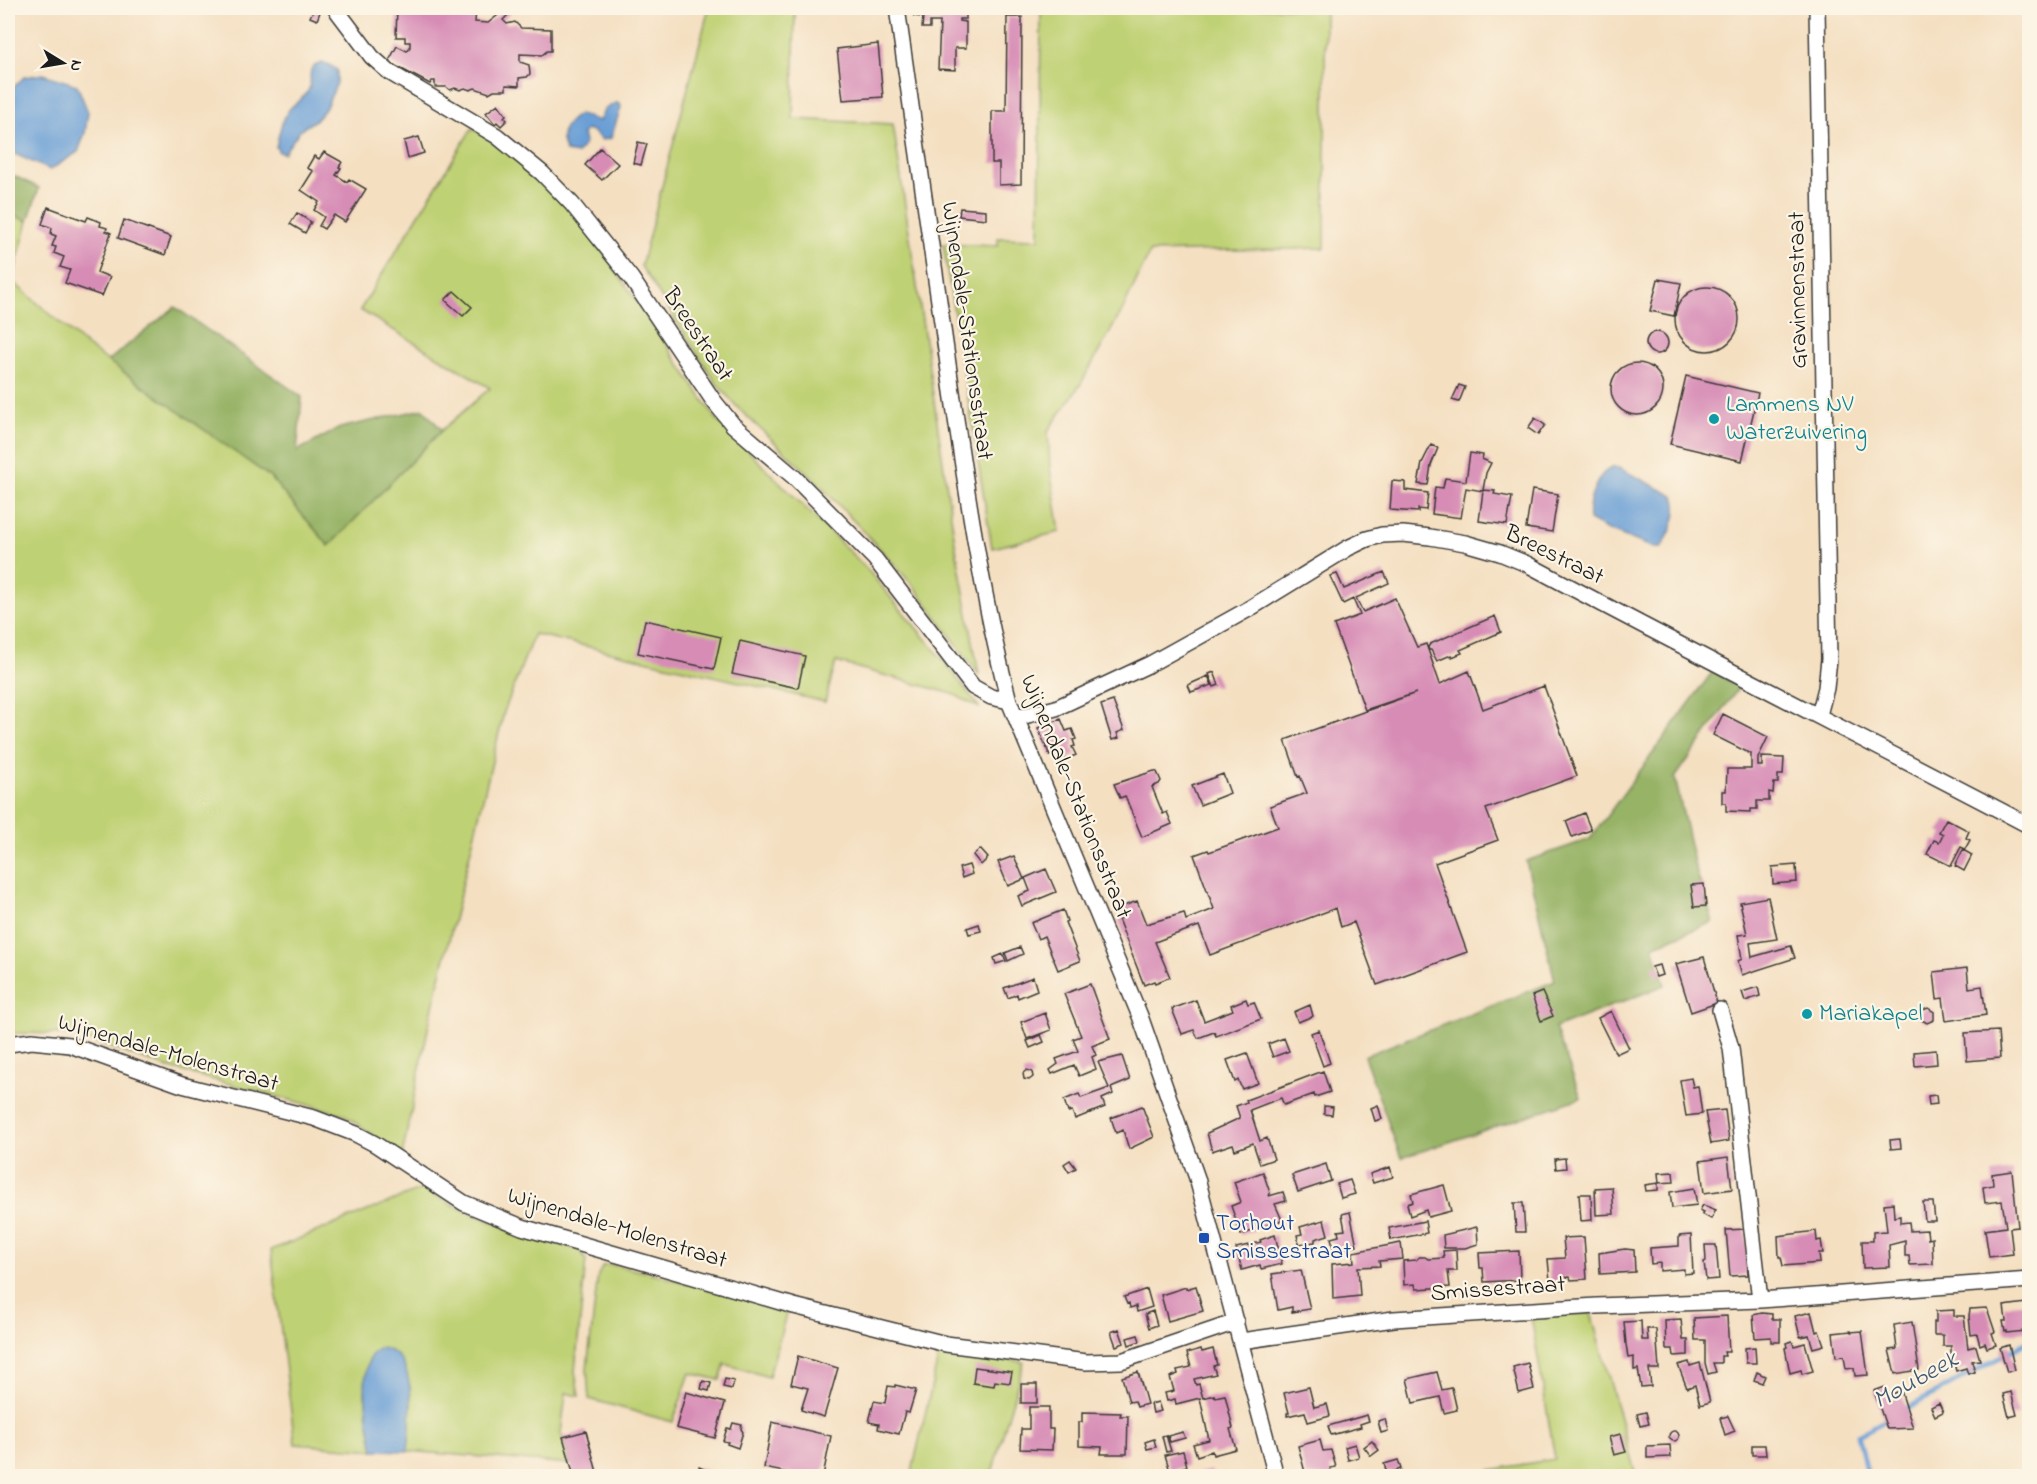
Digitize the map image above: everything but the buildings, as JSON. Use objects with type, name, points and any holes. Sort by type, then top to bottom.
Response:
[{"type":"street","name":"Breestraat","points":[[335,8],[372,57],[389,72],[497,136],[518,151],[557,188],[631,278],[713,400],[733,425],[794,477],[874,560],[973,687],[991,697],[1009,701]]},
{"type":"street","name":"Wijnendale-Stationsstraat","points":[[897,8],[980,570],[996,653],[1009,701],[1140,1016],[1197,1178],[1276,1476]]},
{"type":"street","name":"Gravinnenstraat","points":[[1817,8],[1829,659],[1826,688],[1819,715]]},
{"type":"street","name":"Breestraat","points":[[1016,718],[1056,708],[1150,664],[1247,610],[1348,548],[1382,535],[1403,534],[1465,543],[1527,564],[1687,650],[1819,715],[2030,826]]},
{"type":"street","points":[[1720,1010],[1731,1048],[1760,1300]]},
{"type":"street","name":"Wijnendale-Molenstraat","points":[[8,1044],[32,1041],[69,1045],[182,1085],[314,1118],[375,1144],[464,1203],[522,1227],[794,1306],[945,1344],[1086,1362],[1121,1361],[1236,1322]]},
{"type":"street","name":"Smissestraat","points":[[1241,1341],[1394,1319],[1597,1306],[1760,1300],[2030,1280]]},
{"type":"green space","points":[[709,8],[795,8],[793,119],[893,124],[955,543],[979,675],[917,590],[885,554],[816,481],[739,409],[717,384],[641,266]]},
{"type":"green space","points":[[1041,8],[1325,8],[1325,248],[1150,252],[1123,309],[1080,385],[1048,431],[1050,468],[1060,532],[992,548],[943,244],[998,246],[998,238],[1039,239]]},
{"type":"green space","points":[[472,128],[503,148],[540,179],[569,209],[600,247],[717,420],[866,568],[980,708],[953,694],[836,662],[825,702],[534,634],[504,712],[430,1019],[402,1156],[343,1114],[166,1067],[71,1034],[8,1033],[8,213],[28,221],[12,281],[87,346],[270,477],[329,546],[442,430],[490,388],[360,310]]},
{"type":"green space","points":[[8,173],[39,188],[28,221],[8,213]]},
{"type":"green space","points":[[175,307],[302,397],[297,451],[340,428],[423,409],[442,430],[329,546],[270,477],[108,361]]},
{"type":"green space","points":[[1713,671],[1739,687],[1675,778],[1695,867],[1713,922],[1653,946],[1665,985],[1555,1028],[1581,1098],[1401,1158],[1364,1056],[1555,981],[1526,861],[1590,839]]},
{"type":"green space","points":[[424,1188],[480,1217],[579,1250],[586,1260],[575,1371],[579,1396],[566,1393],[561,1433],[570,1464],[408,1451],[410,1385],[367,1371],[365,1395],[374,1450],[295,1444],[271,1250]]},
{"type":"green space","points":[[612,1265],[651,1273],[787,1311],[769,1377],[725,1364],[720,1380],[690,1373],[673,1422],[589,1399],[587,1369],[598,1275],[603,1266]]},
{"type":"green space","points":[[1591,1313],[1636,1476],[1491,1476],[1490,1470],[1555,1459],[1531,1316]]},
{"type":"green space","points":[[940,1349],[1024,1362],[991,1476],[911,1476]]},
{"type":"water","points":[[322,63],[337,70],[337,83],[325,109],[317,119],[300,130],[284,153],[279,152],[276,147],[284,118],[291,107],[309,89],[310,73],[313,67]]},
{"type":"water","points":[[43,74],[77,85],[88,112],[85,133],[78,152],[50,170],[8,151],[8,93],[24,77]]},
{"type":"water","points":[[616,103],[621,107],[611,138],[602,140],[592,131],[586,130],[583,134],[585,143],[577,154],[566,152],[562,135],[569,122],[579,114],[599,121],[605,109]]},
{"type":"water","points":[[1619,468],[1674,496],[1675,516],[1671,530],[1661,548],[1654,548],[1589,520],[1590,506],[1597,483],[1606,471]]},
{"type":"water","points":[[380,1348],[393,1352],[402,1362],[407,1375],[411,1407],[408,1451],[374,1450],[365,1387],[368,1363],[372,1354]]},
{"type":"waterway","name":"Moubeek","points":[[1901,1412],[2029,1341]]},
{"type":"waterway","name":"Moubeek","points":[[1868,1476],[1858,1435],[1890,1418]]},
{"type":"place","name":"Lammens NV Waterzuivering","points":[[1714,419]]},
{"type":"place","name":"Mariakapel","points":[[1807,1014]]},
{"type":"place","name":"Torhout Smissestraat","points":[[1204,1238]]}]
